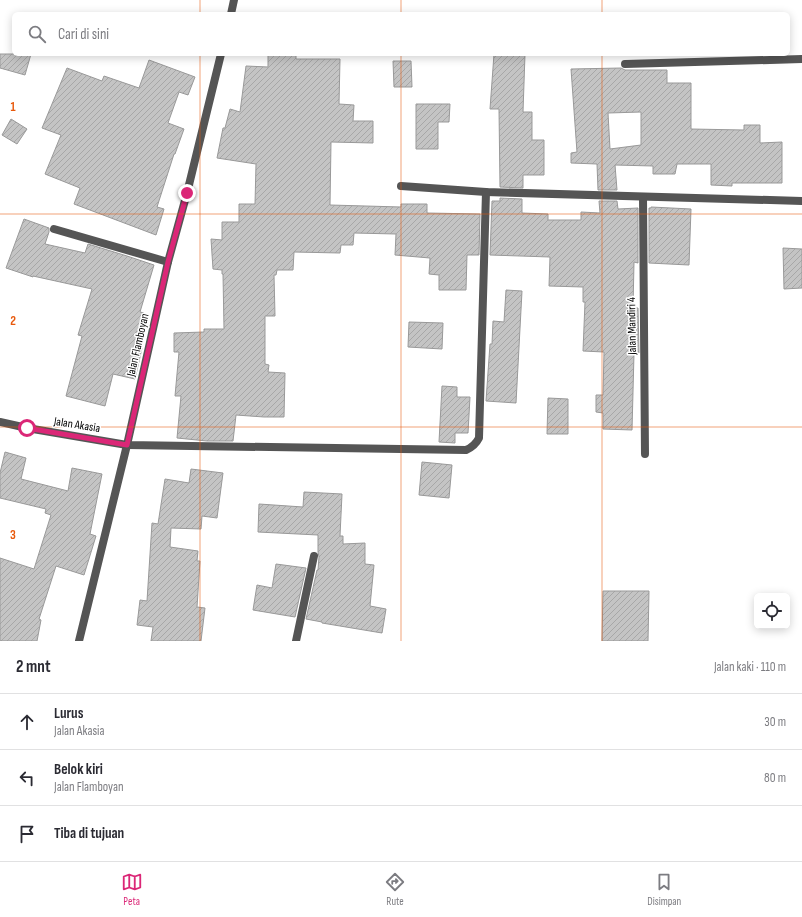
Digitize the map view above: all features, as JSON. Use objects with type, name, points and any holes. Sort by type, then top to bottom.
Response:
[{"type":"street","points":[[231,12],[234,0]]},
{"type":"street","name":"Jalan Flamboyan","points":[[79,641],[127,445],[168,262],[187,193],[221,56]]},
{"type":"street","points":[[625,64],[802,59]]},
{"type":"street","points":[[401,186],[486,192],[802,201]]},
{"type":"street","name":"Jalan Akasia","points":[[0,422],[127,445],[466,450],[472,448],[477,443],[479,438],[486,192]]},
{"type":"street","name":"Jalan Mandiri 4","points":[[643,197],[646,454]]},
{"type":"street","points":[[54,229],[168,262]]},
{"type":"street","points":[[296,641],[314,556]]},
{"type":"building","points":[[0,54],[12,54],[12,56],[30,56],[25,75],[0,68]]},
{"type":"building","points":[[268,56],[296,56],[296,59],[340,59],[339,104],[354,105],[353,121],[373,121],[373,143],[331,142],[330,205],[401,207],[401,204],[427,204],[427,213],[480,214],[479,255],[467,255],[466,290],[439,290],[439,275],[429,274],[430,258],[395,255],[396,234],[354,233],[353,245],[341,245],[340,253],[294,252],[293,270],[277,270],[276,275],[274,275],[275,316],[265,316],[265,364],[269,365],[268,372],[285,373],[284,417],[236,415],[233,441],[207,441],[177,438],[181,396],[175,396],[179,352],[174,352],[174,333],[204,332],[204,329],[224,329],[223,274],[222,270],[213,269],[211,239],[222,240],[222,222],[239,222],[239,204],[255,204],[256,164],[217,158],[223,128],[225,128],[230,109],[240,112],[246,66],[268,67]]},
{"type":"building","points":[[494,56],[525,56],[523,112],[532,112],[532,140],[544,140],[544,175],[523,175],[523,188],[500,187],[499,109],[490,109]]},
{"type":"building","points":[[149,60],[195,77],[188,95],[179,92],[168,123],[184,129],[174,154],[157,207],[164,209],[156,235],[74,204],[80,188],[45,174],[61,135],[42,128],[67,68],[102,81],[104,76],[139,88]]},
{"type":"building","points":[[393,61],[411,61],[412,87],[394,87]]},
{"type":"building","points":[[621,68],[625,70],[667,70],[667,83],[691,83],[691,129],[744,130],[744,125],[760,125],[760,143],[782,142],[782,183],[732,183],[732,186],[711,185],[711,164],[677,164],[675,174],[653,174],[653,166],[615,165],[617,190],[598,190],[597,164],[571,163],[571,153],[577,152],[571,69]],"holes":[[[641,112],[641,145],[610,149],[608,113]]]},
{"type":"building","points":[[416,104],[450,104],[449,122],[438,122],[438,149],[416,149]]},
{"type":"building","points":[[11,119],[27,129],[17,144],[2,135]]},
{"type":"building","points":[[500,198],[522,199],[522,213],[548,214],[548,220],[581,220],[581,212],[600,213],[599,201],[617,201],[618,209],[638,208],[638,263],[634,262],[633,308],[638,308],[639,353],[634,353],[632,430],[603,429],[603,413],[596,412],[596,395],[603,395],[604,352],[583,351],[585,302],[583,302],[583,287],[549,286],[550,257],[490,255],[492,201],[500,201]]},
{"type":"building","points":[[649,208],[691,209],[689,265],[649,263]]},
{"type":"building","points":[[24,219],[49,228],[45,244],[85,253],[88,244],[154,265],[140,312],[144,313],[134,346],[142,348],[135,379],[113,374],[105,406],[66,396],[82,336],[78,335],[92,289],[33,277],[6,268]]},
{"type":"building","points":[[783,248],[802,249],[802,288],[784,289]]},
{"type":"building","points":[[506,290],[522,291],[516,403],[486,401],[493,321],[504,322]]},
{"type":"building","points":[[409,322],[443,323],[442,349],[408,347]]},
{"type":"building","points":[[442,386],[457,387],[457,397],[470,397],[468,433],[455,433],[455,443],[439,442]]},
{"type":"building","points":[[548,398],[568,399],[568,434],[547,434]]},
{"type":"building","points":[[5,452],[26,458],[21,479],[68,491],[72,468],[102,474],[90,534],[96,536],[84,575],[56,566],[39,619],[41,620],[37,641],[0,641],[0,558],[34,569],[51,515],[45,513],[46,509],[0,498],[0,473]]},
{"type":"building","points":[[422,462],[452,465],[449,498],[419,495]]},
{"type":"building","points":[[191,469],[223,473],[217,518],[202,516],[201,529],[171,528],[170,547],[198,551],[197,561],[200,561],[197,607],[205,608],[201,641],[151,641],[153,627],[137,625],[140,600],[147,601],[152,523],[158,524],[165,479],[189,483]]},
{"type":"building","points":[[304,492],[342,494],[340,536],[343,536],[343,544],[365,543],[365,564],[374,565],[370,606],[386,609],[382,633],[306,619],[318,570],[318,535],[258,532],[259,504],[303,507]]},
{"type":"building","points":[[276,564],[306,568],[295,617],[253,610],[257,585],[272,588]]},
{"type":"building","points":[[603,591],[649,591],[648,641],[602,641]]},
{"type":"route","points":[[27,428],[127,445],[168,262],[187,193]]}]
